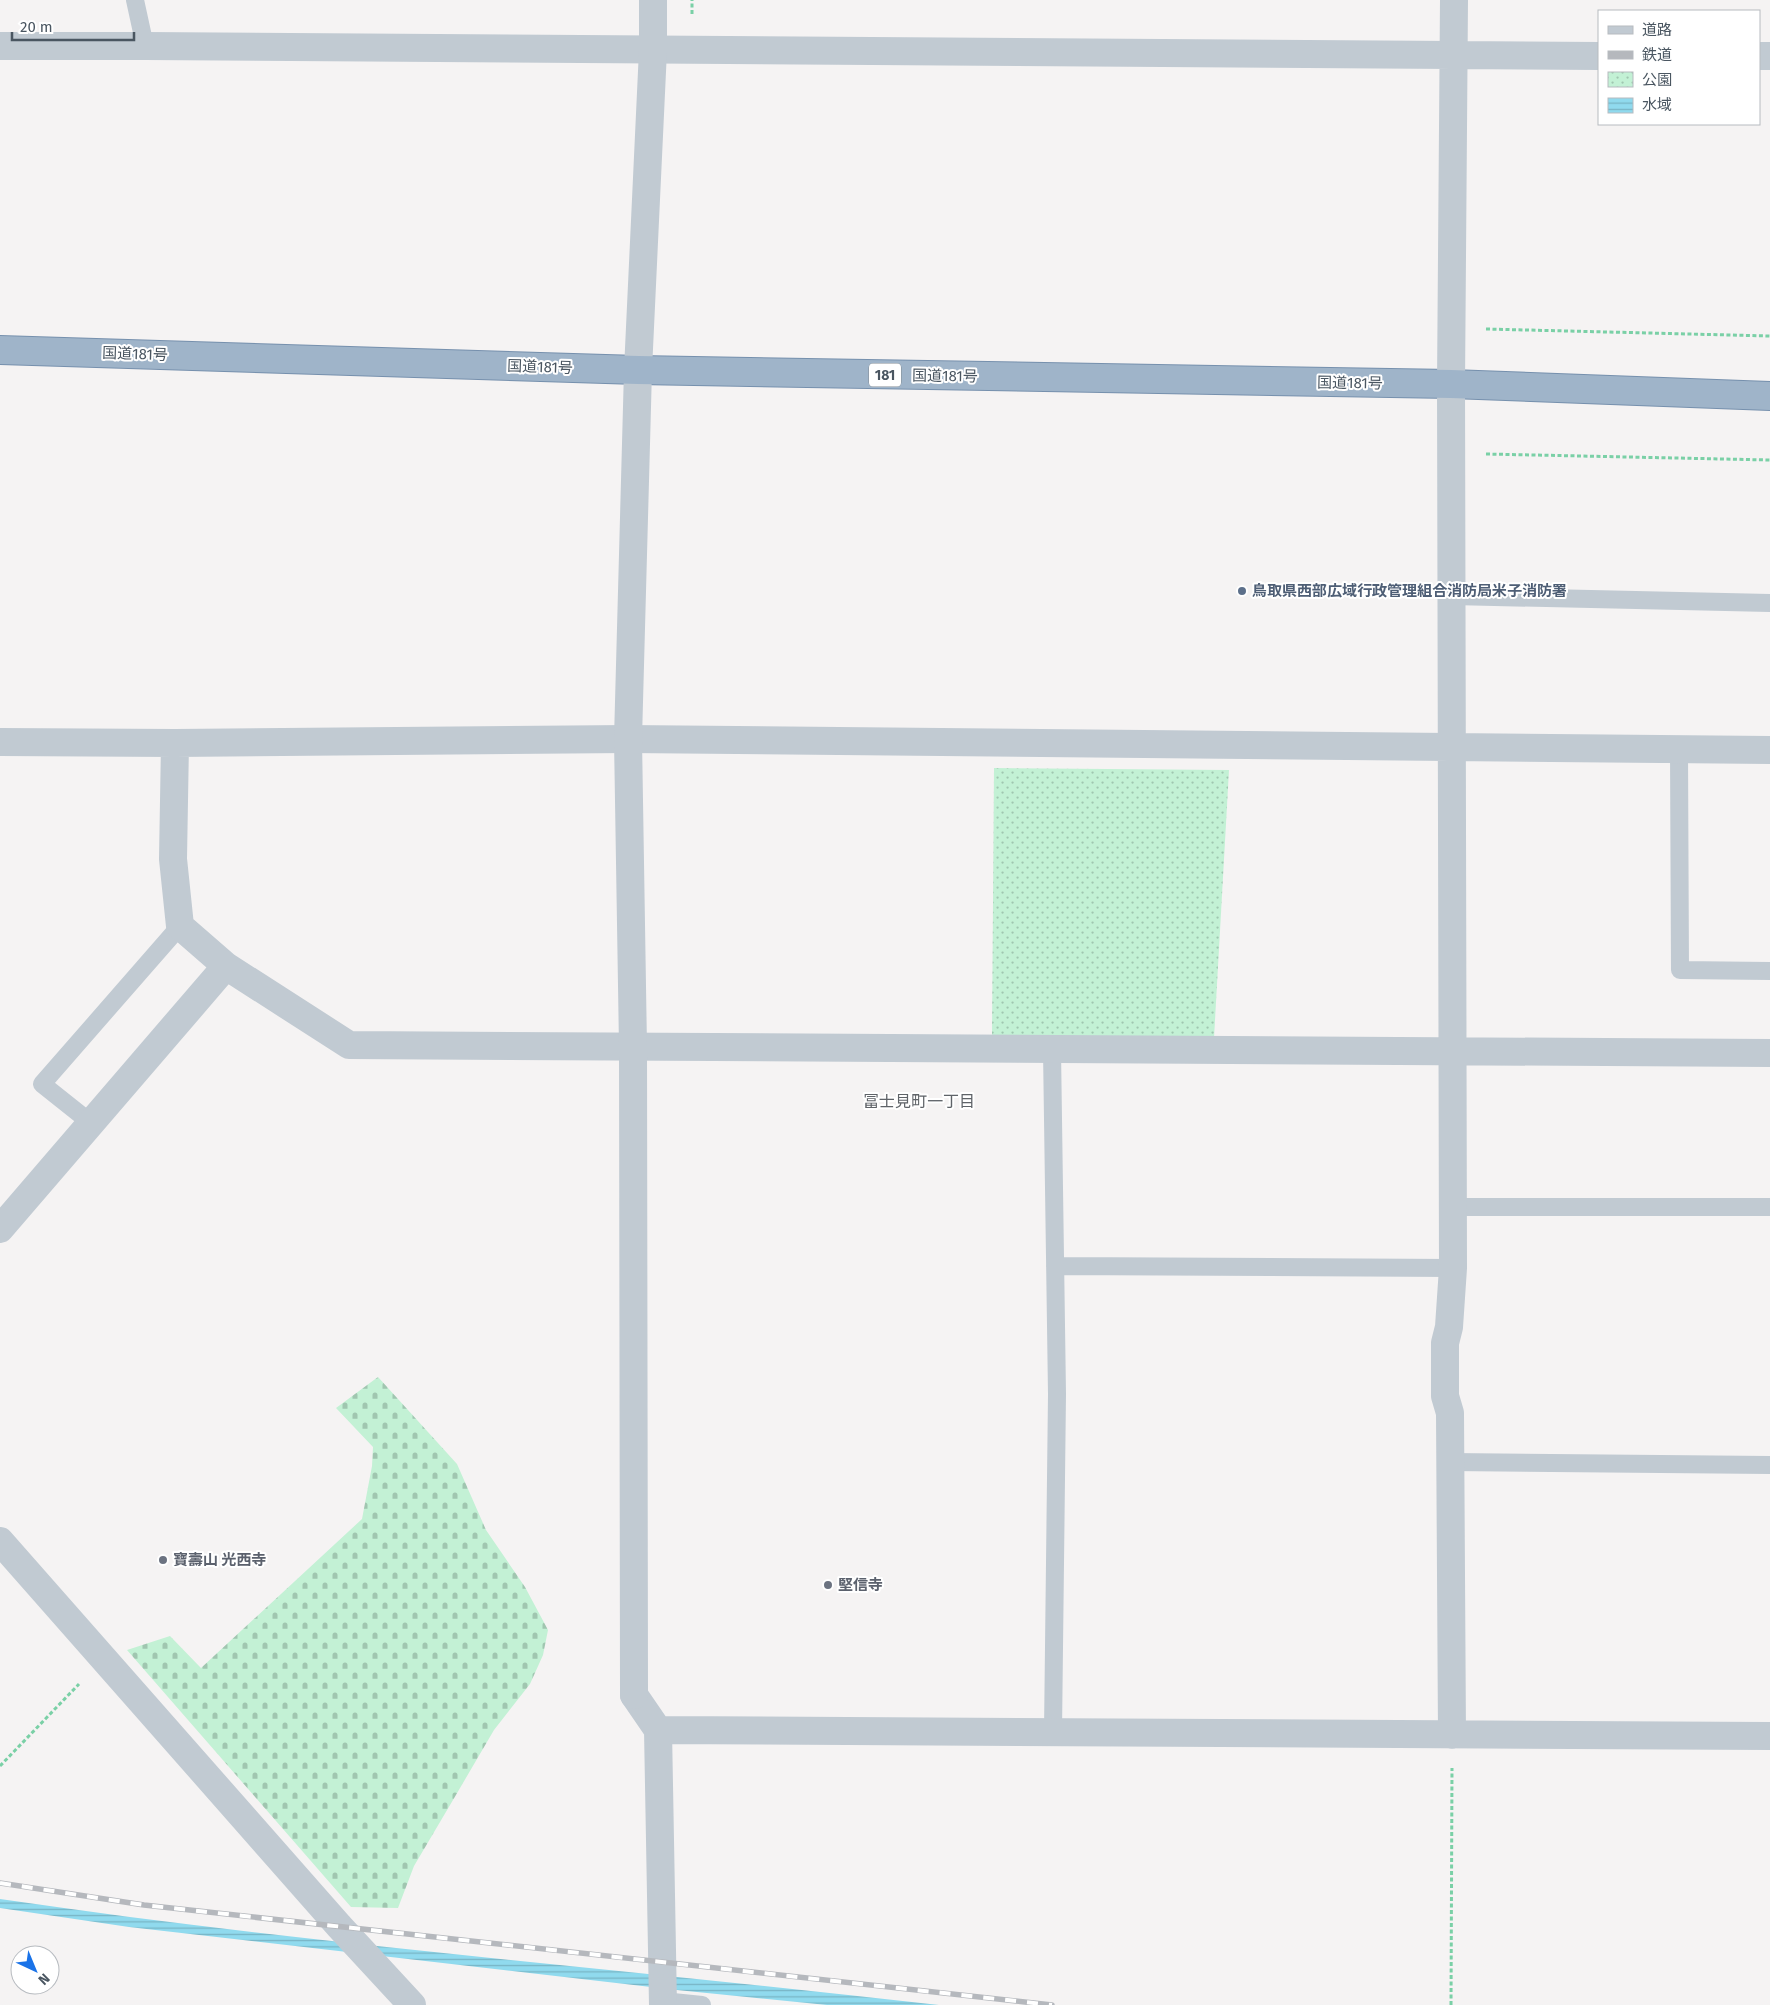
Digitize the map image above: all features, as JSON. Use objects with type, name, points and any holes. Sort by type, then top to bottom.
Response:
[{"type":"highway","name":"国道181号","points":[[0,350],[638,370],[1451,384],[1770,396]]},
{"type":"street","points":[[653,0],[653,50],[638,370],[628,739],[633,1047],[634,1695],[658,1730],[680,2004]]},
{"type":"street","points":[[1452,1735],[1450,1413],[1445,1396],[1445,1343],[1449,1327],[1453,1268],[1451,384],[1454,0]]},
{"type":"street","points":[[0,46],[1598,56]]},
{"type":"street","points":[[0,742],[175,743],[628,739],[1770,750]]},
{"type":"street","points":[[175,743],[174,859],[180,926],[226,966],[350,1045],[1770,1054]]},
{"type":"street","points":[[0,1229],[226,966]]},
{"type":"street","points":[[0,1541],[361,1950],[412,2005]]},
{"type":"street","points":[[658,1730],[1770,1736]]},
{"type":"lane","points":[[135,0],[145,46]]},
{"type":"lane","points":[[1452,596],[1770,603]]},
{"type":"lane","points":[[1679,750],[1680,970],[1770,971]]},
{"type":"lane","points":[[91,1123],[42,1084],[180,926]]},
{"type":"lane","points":[[1052,1050],[1057,1394],[1053,1732]]},
{"type":"lane","points":[[1452,1207],[1770,1206]]},
{"type":"lane","points":[[1055,1266],[1453,1268]]},
{"type":"lane","points":[[1450,1462],[1770,1465]]},
{"type":"path","points":[[692,0],[692,17]]},
{"type":"path","points":[[1480,329],[1770,336]]},
{"type":"path","points":[[1483,454],[1770,460]]},
{"type":"path","points":[[0,1766],[85,1678]]},
{"type":"path","points":[[1451,2005],[1452,1735]]},
{"type":"green space","points":[[994,768],[1229,770],[1214,1038],[992,1036]]},
{"type":"green space","points":[[378,1377],[457,1464],[486,1530],[525,1587],[548,1630],[543,1655],[530,1684],[494,1730],[414,1866],[398,1908],[351,1907],[127,1650],[170,1636],[201,1668],[362,1519],[372,1466],[373,1447],[336,1408]]},
{"type":"water","points":[[0,1899],[234,1930],[939,2005],[827,2005],[677,1990],[129,1927],[0,1908]]},
{"type":"railway","points":[[0,1883],[144,1905],[1052,2005]]},
{"type":"place","name":"鳥取県西部広域行政管理組合消防局米子消防署","points":[[1242,591]]},
{"type":"place","name":"寶壽山 光西寺","points":[[163,1560]]},
{"type":"place","name":"堅信寺","points":[[828,1585]]},
{"type":"district","name":"冨士見町一丁目","points":[[919,1101]]}]
